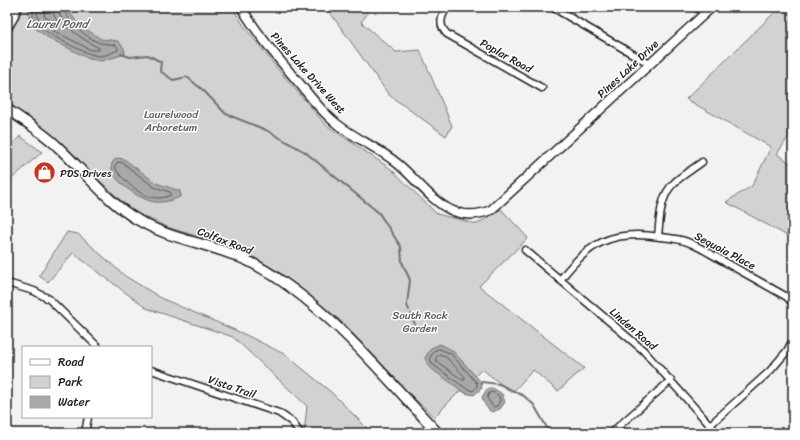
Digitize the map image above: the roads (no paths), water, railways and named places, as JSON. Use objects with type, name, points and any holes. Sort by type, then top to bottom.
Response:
[{"type":"main road","name":"Colfax Road","points":[[7,109],[57,146],[112,200],[138,220],[162,232],[222,250],[238,257],[268,273],[294,290],[319,310],[347,337],[438,433]]},
{"type":"street","name":"Pines Lake Drive West","points":[[241,7],[255,30],[328,116],[390,158],[432,198],[448,209],[466,214],[483,213],[491,210],[559,148]]},
{"type":"street","name":"Poplar Road","points":[[447,7],[441,18],[442,27],[448,34],[542,88]]},
{"type":"street","points":[[552,7],[650,64]]},
{"type":"street","points":[[695,7],[705,13]]},
{"type":"street","name":"Pines Lake Drive","points":[[559,148],[712,7]]},
{"type":"street","points":[[7,28],[13,18],[16,8]]},
{"type":"street","points":[[658,236],[662,204],[669,188],[674,182],[702,162]]},
{"type":"street","name":"Sequoia Place","points":[[560,280],[578,258],[599,243],[622,236],[649,235],[680,240],[698,247],[787,297],[793,304]]},
{"type":"street","name":"Linden Road","points":[[526,250],[633,341],[671,380],[717,433]]},
{"type":"street","points":[[7,283],[34,291],[49,299],[97,346]]},
{"type":"street","points":[[710,425],[770,371],[787,351],[793,340]]},
{"type":"street","name":"Vista Trail","points":[[152,370],[279,413],[292,422],[300,433]]},
{"type":"street","points":[[611,433],[671,380]]},
{"type":"street","points":[[86,433],[88,418]]},
{"type":"water","name":"Laurel Pond","points":[[30,7],[66,7],[78,24],[101,39],[118,41],[124,48],[125,54],[102,61],[89,59],[47,37],[32,26],[28,13]]},
{"type":"water","points":[[117,158],[124,159],[156,183],[180,191],[181,196],[169,201],[158,202],[140,197],[122,184],[116,177],[112,170],[112,164]]},
{"type":"water","points":[[440,344],[452,350],[481,382],[482,388],[474,395],[465,393],[429,367],[425,358],[431,348]]},
{"type":"water","points":[[493,388],[502,394],[505,402],[500,409],[492,412],[484,404],[482,397],[487,389]]},
{"type":"waterway","points":[[25,7],[30,8]]},
{"type":"waterway","points":[[121,54],[130,57],[148,55],[161,62],[160,71],[173,80],[187,77],[204,91],[226,114],[266,130],[305,152],[379,213],[401,247],[402,262],[410,280],[407,305],[409,310]]},
{"type":"waterway","points":[[411,314],[417,330]]},
{"type":"waterway","points":[[481,382],[499,384],[524,396],[534,405],[550,433]]},
{"type":"place","name":"PDS Drives","points":[[44,173]]},
{"type":"park label","name":"Laurelwood Arboretum","points":[[171,120]]},
{"type":"park label","name":"South Rock Garden","points":[[420,321]]}]
